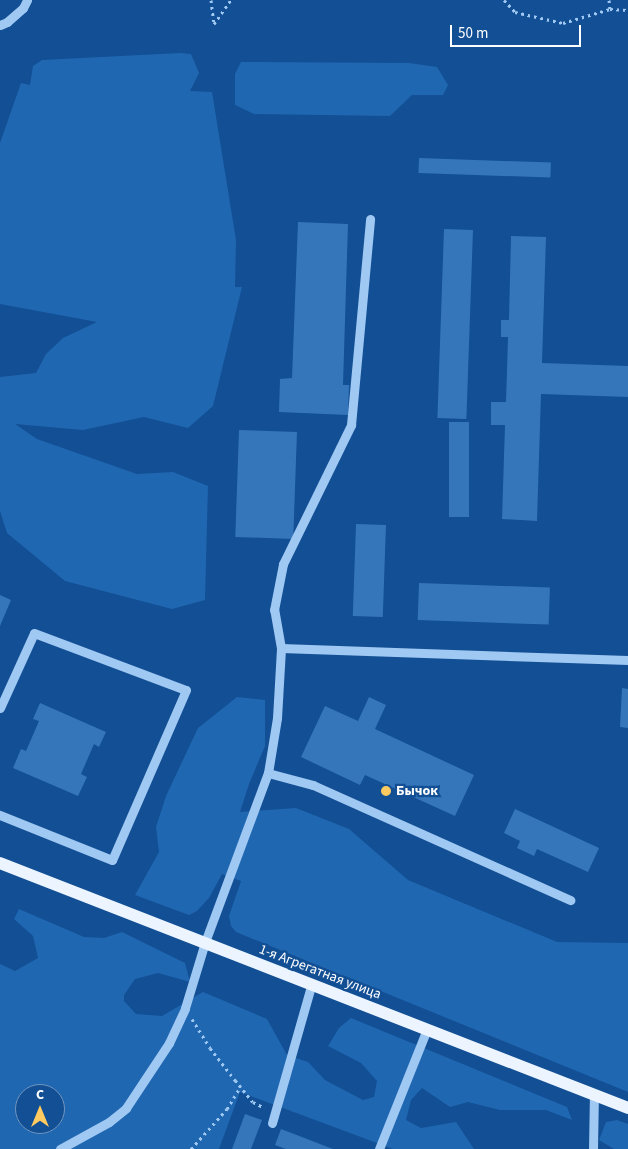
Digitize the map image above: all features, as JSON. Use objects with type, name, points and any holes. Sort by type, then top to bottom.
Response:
[{"type":"main road","name":"1-я Агрегатная улица","points":[[0,863],[205,942],[311,986],[427,1029],[628,1108]]},
{"type":"street","points":[[0,25],[7,22],[23,8],[27,0]]},
{"type":"street","points":[[60,1149],[109,1122],[126,1108],[170,1043],[186,1008],[205,942],[268,773],[277,718],[281,648],[274,610],[284,564],[351,425],[370,219]]},
{"type":"street","points":[[0,708],[34,633],[186,690],[112,860],[0,815]]},
{"type":"street","points":[[281,648],[628,660]]},
{"type":"street","points":[[268,773],[313,785],[570,900]]},
{"type":"street","points":[[274,1119],[311,986]]},
{"type":"street","points":[[379,1149],[427,1029]]},
{"type":"street","points":[[592,1149],[594,1094]]},
{"type":"path","points":[[211,0],[214,24],[231,0]]},
{"type":"path","points":[[504,0],[515,12],[563,23],[610,9],[628,10]]},
{"type":"path","points":[[609,0],[610,9]]},
{"type":"path","points":[[186,1008],[210,1048],[240,1087],[253,1102],[274,1119]]},
{"type":"path","points":[[191,1149],[227,1109],[240,1087]]},
{"type":"shaded area","points":[[191,54],[199,73],[190,91],[212,92],[236,240],[235,287],[242,287],[213,406],[188,428],[144,417],[83,430],[15,424],[37,439],[137,474],[173,472],[208,486],[205,600],[172,609],[65,581],[7,533],[0,511],[0,377],[36,373],[46,354],[63,338],[97,322],[0,304],[0,143],[21,83],[30,85],[33,66],[42,60]]},
{"type":"shaded area","points":[[241,62],[409,63],[437,67],[448,85],[443,95],[412,95],[390,116],[254,114],[235,105],[235,74]]},
{"type":"shaded area","points":[[237,697],[265,700],[265,746],[249,784],[240,812],[296,808],[349,829],[408,880],[557,942],[628,943],[628,1092],[236,932],[231,926],[229,916],[241,881],[222,874],[209,898],[197,911],[189,915],[135,895],[159,852],[156,827],[166,796],[198,728]]},
{"type":"shaded area","points":[[19,909],[84,937],[104,938],[122,932],[185,963],[190,982],[158,973],[135,979],[124,995],[124,1001],[136,1014],[162,1016],[203,992],[267,1019],[287,1055],[308,1062],[325,1080],[363,1100],[374,1097],[377,1081],[361,1063],[328,1046],[339,1028],[351,1018],[567,1107],[572,1120],[546,1110],[500,1110],[468,1102],[450,1107],[422,1088],[411,1100],[406,1120],[421,1128],[456,1122],[474,1149],[393,1149],[240,1092],[219,1149],[0,1149],[0,964],[15,971],[38,958],[33,936],[14,919]]},
{"type":"shaded area","points":[[617,1120],[628,1124],[628,1149],[614,1149],[599,1140],[606,1122]]},
{"type":"building","points":[[419,158],[551,163],[550,178],[418,173]]},
{"type":"building","points":[[298,222],[348,224],[343,385],[349,385],[348,415],[279,412],[280,379],[292,378]]},
{"type":"building","points":[[444,229],[473,230],[466,419],[437,418]]},
{"type":"building","points":[[511,236],[546,237],[542,363],[628,366],[628,397],[541,394],[537,521],[502,519],[505,425],[491,425],[491,402],[506,402],[508,337],[501,337],[501,320],[509,320]]},
{"type":"building","points":[[449,422],[469,422],[469,517],[449,517]]},
{"type":"building","points":[[239,430],[297,432],[293,539],[235,537]]},
{"type":"building","points":[[356,524],[386,525],[383,617],[353,616]]},
{"type":"building","points":[[419,583],[550,588],[549,625],[418,620]]},
{"type":"building","points":[[0,595],[11,600],[0,626]]},
{"type":"building","points":[[622,688],[628,689],[628,728],[620,727]]},
{"type":"building","points":[[369,697],[386,705],[375,729],[474,775],[455,816],[365,775],[360,785],[301,757],[325,706],[358,721]]},
{"type":"building","points":[[40,703],[106,732],[99,747],[94,744],[81,774],[87,777],[78,796],[13,768],[21,749],[26,751],[39,721],[33,719]]},
{"type":"building","points":[[515,809],[599,848],[588,872],[537,849],[534,856],[517,848],[520,841],[504,833]]},
{"type":"building","points":[[245,1114],[262,1120],[251,1149],[232,1149]]},
{"type":"building","points":[[281,1129],[333,1149],[286,1149],[275,1145]]},
{"type":"place","name":"Бычок","points":[[386,791]]}]
